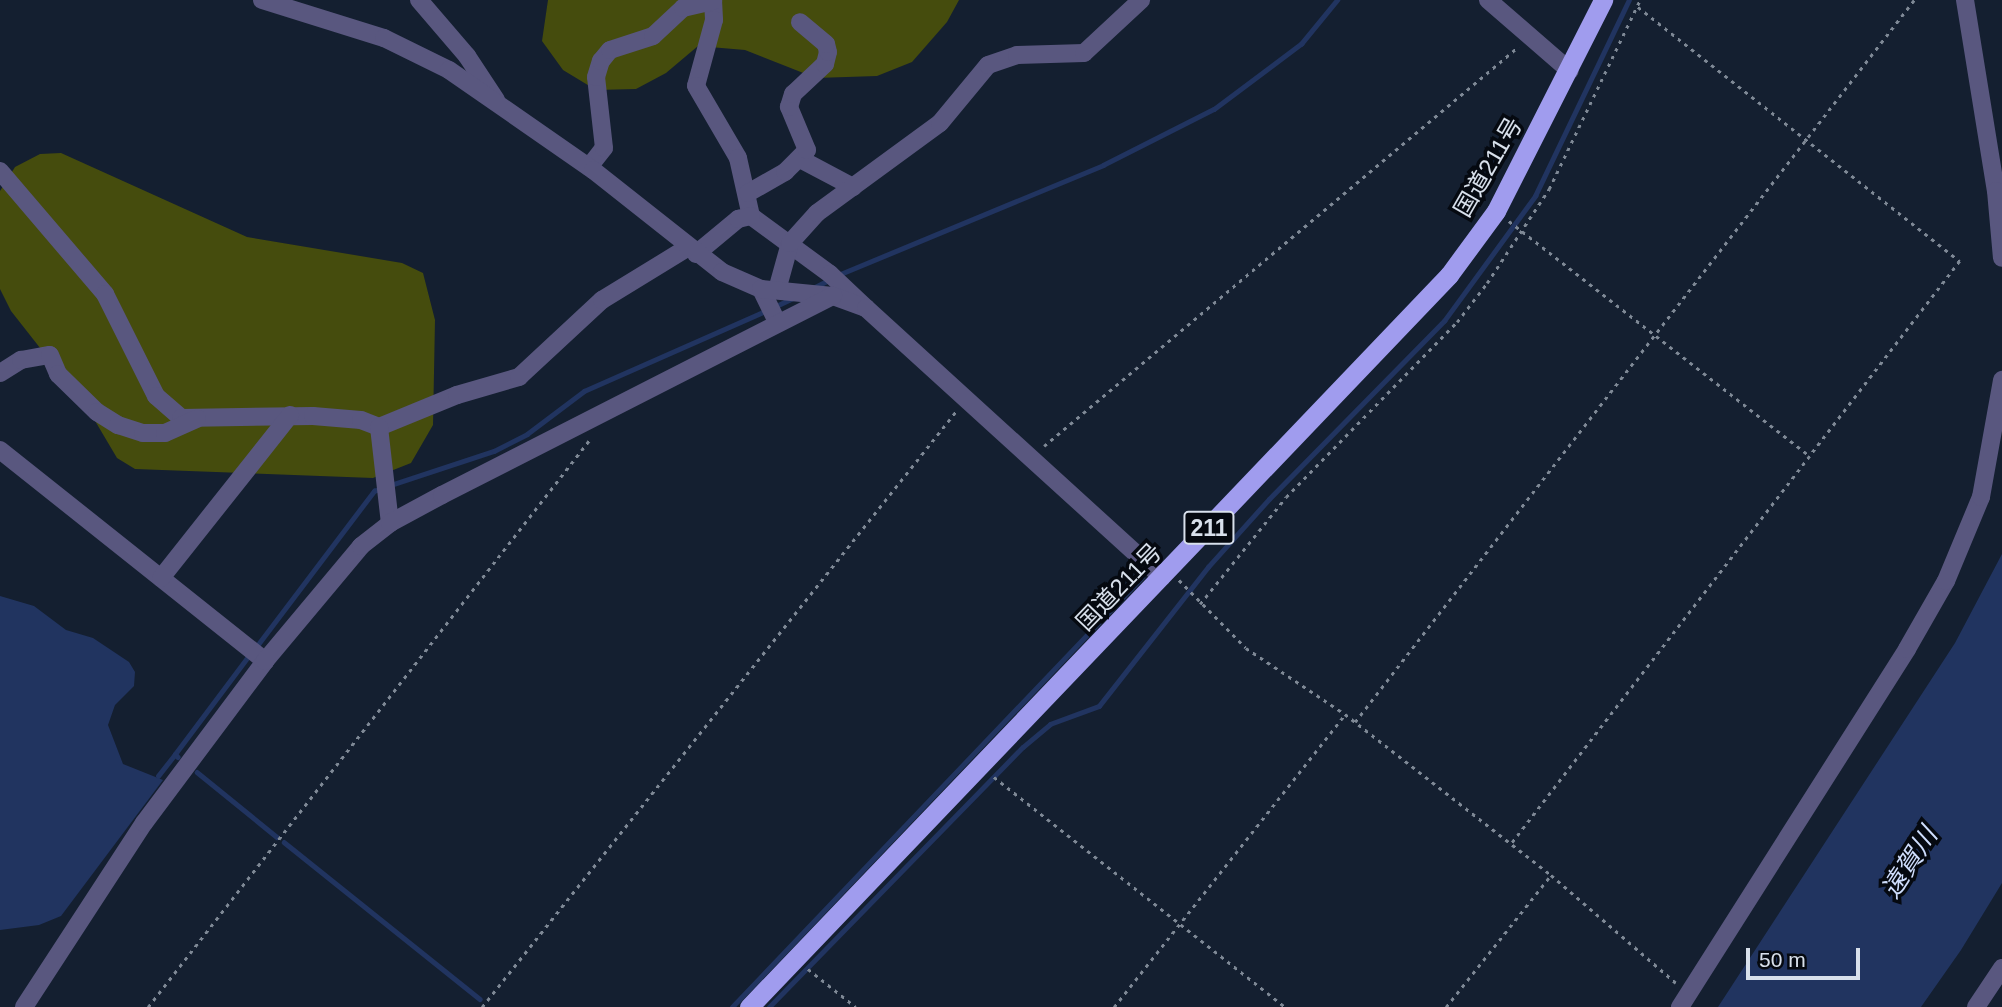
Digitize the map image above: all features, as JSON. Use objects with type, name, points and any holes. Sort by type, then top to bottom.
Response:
[{"type":"highway","name":"国道211号","points":[[749,1007],[1405,326],[1496,211],[1570,71],[1603,0]]},
{"type":"street","points":[[262,0],[384,38],[449,70],[496,100],[589,167],[691,251],[774,302],[830,287]]},
{"type":"street","points":[[419,0],[467,56],[496,100]]},
{"type":"street","points":[[774,302],[790,243],[817,214],[940,123],[988,65],[1017,55],[1084,52],[1141,0]]},
{"type":"street","points":[[1489,0],[1528,38],[1570,71]]},
{"type":"street","points":[[1965,0],[1996,191],[2002,258]]},
{"type":"street","points":[[589,167],[604,148],[596,77],[601,61],[610,50],[653,36],[682,8],[713,1],[714,20],[696,86],[738,158],[748,193],[751,216]]},
{"type":"street","points":[[748,193],[802,160],[807,150],[789,107],[793,94],[825,64],[828,52],[826,44],[800,22]]},
{"type":"street","points":[[802,160],[853,187]]},
{"type":"street","points":[[0,171],[105,294],[161,405],[181,418],[290,415],[361,420],[379,427],[457,395],[519,377],[602,300],[691,251],[738,219],[751,216],[790,243],[830,287],[866,308],[1166,573]]},
{"type":"street","points":[[24,1007],[256,653],[361,546],[390,523],[774,302],[830,287]]},
{"type":"street","points":[[0,373],[20,360],[50,355],[58,374],[97,412],[143,433],[175,430],[200,416]]},
{"type":"street","points":[[1684,1000],[1908,649],[1946,581],[1980,498],[2002,380]]},
{"type":"street","points":[[161,578],[290,415]]},
{"type":"street","points":[[379,427],[390,523]]},
{"type":"street","points":[[0,450],[256,653]]},
{"type":"street","points":[[1976,1007],[2002,968]]},
{"type":"path","points":[[1200,604],[1286,497],[1457,322],[1523,232],[1640,0]]},
{"type":"path","points":[[1355,722],[1656,337],[1914,0]]},
{"type":"path","points":[[1510,845],[1960,261],[1808,138],[1637,6]]},
{"type":"path","points":[[1032,456],[1528,38]]},
{"type":"path","points":[[1496,211],[1811,456]]},
{"type":"path","points":[[482,1007],[968,396]]},
{"type":"path","points":[[148,1007],[598,430]]},
{"type":"path","points":[[1166,573],[1246,648],[1345,714],[1551,875],[1684,1000]]},
{"type":"path","points":[[1114,1007],[1345,714]]},
{"type":"path","points":[[980,766],[1285,1007]]},
{"type":"path","points":[[1446,1007],[1551,875]]},
{"type":"path","points":[[794,958],[856,1007]]},
{"type":"green space","points":[[548,0],[959,0],[947,22],[912,62],[877,76],[816,78],[745,50],[698,46],[666,73],[636,89],[596,90],[563,70],[542,41]]},
{"type":"green space","points":[[61,153],[247,237],[402,263],[423,273],[435,320],[433,425],[411,463],[373,478],[135,469],[117,458],[88,409],[11,311],[0,289],[0,191],[15,167],[40,154]]},
{"type":"water","name":"遠賀川","points":[[2002,554],[2002,883],[1961,950],[1921,1007],[1718,1007],[1955,643]]},
{"type":"water","points":[[0,596],[34,606],[66,630],[93,638],[129,662],[135,672],[134,686],[115,705],[108,725],[123,764],[163,780],[61,916],[39,925],[0,930]]},
{"type":"waterway","points":[[838,275],[1103,165],[1214,109],[1301,44],[1337,0]]},
{"type":"waterway","points":[[769,1007],[1023,747],[1050,724],[1099,706],[1208,567],[1269,499],[1444,321],[1535,196],[1629,0]]},
{"type":"waterway","points":[[813,288],[831,279]]},
{"type":"waterway","points":[[776,306],[793,298]]},
{"type":"waterway","points":[[391,485],[494,451],[527,434],[584,391],[768,310]]},
{"type":"waterway","points":[[256,647],[374,491],[382,488]]},
{"type":"waterway","points":[[732,1007],[1142,577]]},
{"type":"waterway","points":[[175,754],[250,654]]},
{"type":"waterway","points":[[158,776],[175,754],[178,757]]},
{"type":"waterway","points":[[197,772],[277,837]]},
{"type":"waterway","points":[[284,842],[480,999]]}]
